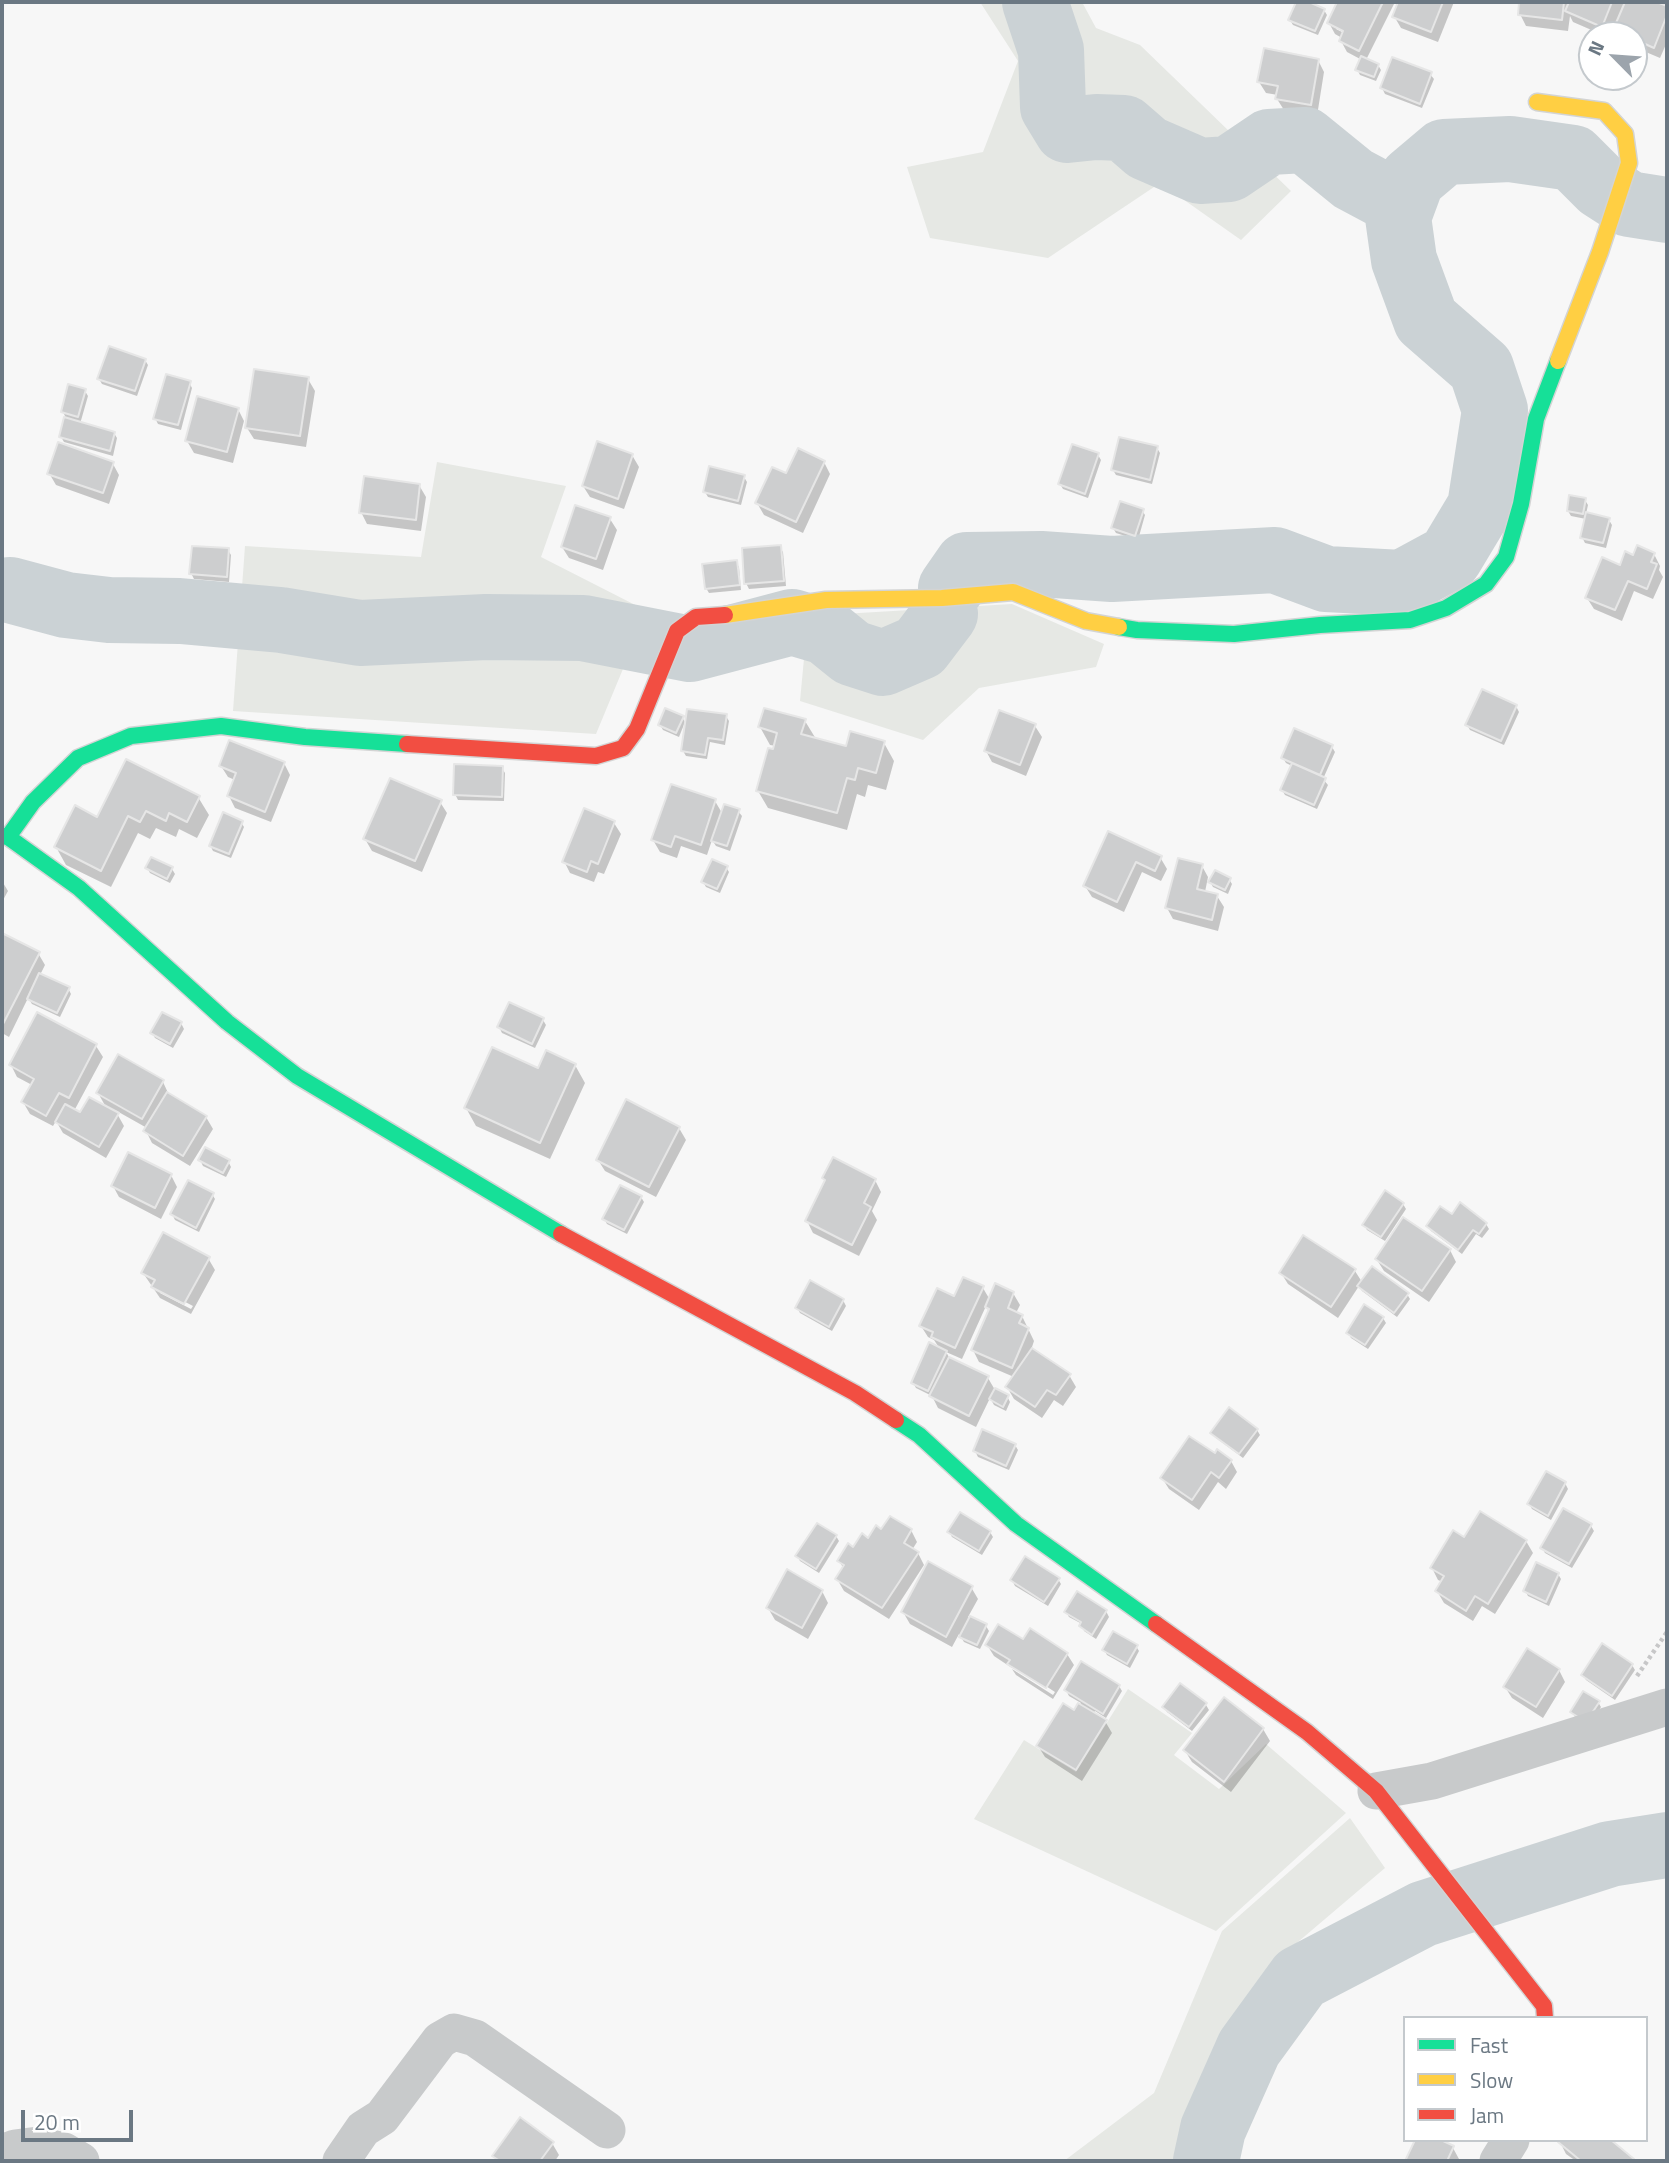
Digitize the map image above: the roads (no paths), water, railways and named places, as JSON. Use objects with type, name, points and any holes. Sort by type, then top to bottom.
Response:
[{"type":"street","points":[[1536,102],[1604,111],[1625,134],[1629,163],[1611,221],[1536,419],[1521,504],[1506,556],[1486,584],[1446,608],[1410,620],[1320,625],[1234,634],[1137,630],[1086,621],[1013,592],[942,598],[826,600],[696,617],[677,631],[637,729],[623,748],[596,756],[305,737],[221,726],[131,736],[78,758],[33,802],[5,836],[79,888],[227,1022],[297,1076],[595,1254],[855,1393],[919,1434],[1016,1524],[1307,1732],[1377,1793],[1544,2006],[1545,2016]]},
{"type":"street","points":[[1377,1793],[1432,1781],[1667,1707]]},
{"type":"street","points":[[341,2161],[363,2129],[382,2117],[440,2040],[454,2032],[475,2038],[607,2130]]},
{"type":"street","points":[[1498,2161],[1510,2142]]},
{"type":"street","points":[[2,2153],[38,2145],[64,2151],[81,2161]]},
{"type":"waterway","points":[[1035,2],[1051,50],[1053,107],[1067,130],[1124,128],[1147,148],[1200,171],[1229,169],[1269,142],[1305,140],[1353,179],[1383,195],[1407,193]]},
{"type":"waterway","points":[[951,588],[967,565],[1041,564],[1112,569],[1275,560],[1326,579],[1402,583],[1450,557],[1480,507],[1495,410],[1481,368],[1426,320],[1404,260],[1398,217],[1412,179],[1444,152],[1510,149],[1573,158],[1601,186],[1629,204],[1667,210]]},
{"type":"waterway","points":[[10,590],[66,605],[281,620],[360,633],[486,627],[583,628],[690,649],[792,622],[826,632],[852,653],[883,663],[920,647],[945,614]]},
{"type":"waterway","points":[[1206,2161],[1213,2129],[1249,2048],[1300,1978],[1423,1914],[1610,1854],[1667,1845]]}]
